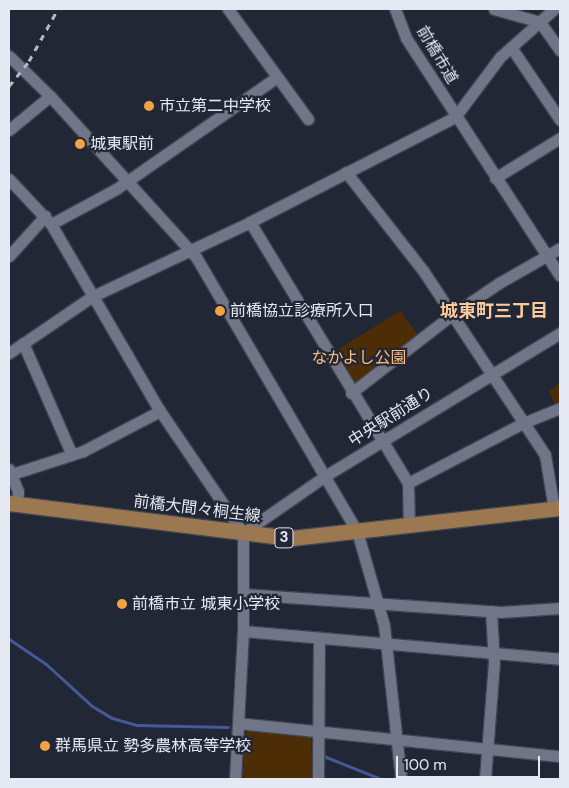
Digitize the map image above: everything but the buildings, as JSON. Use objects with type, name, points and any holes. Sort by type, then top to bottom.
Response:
[{"type":"main road","name":"前橋大間々桐生線","points":[[13,504],[292,538],[557,508]]},
{"type":"street","points":[[228,9],[308,119]]},
{"type":"street","name":"前橋市道","points":[[394,9],[406,38],[455,117],[560,276]]},
{"type":"street","points":[[494,9],[540,22],[560,51]]},
{"type":"street","points":[[9,353],[93,296],[250,222],[455,117],[510,47],[554,9]]},
{"type":"street","points":[[510,47],[560,120]]},
{"type":"street","points":[[9,56],[50,96],[191,251],[357,531],[377,602],[385,642],[401,779]]},
{"type":"street","points":[[9,256],[48,220],[128,182],[277,77]]},
{"type":"street","points":[[9,130],[50,96]]},
{"type":"street","points":[[495,178],[560,138]]},
{"type":"street","points":[[346,172],[453,314],[545,455],[557,508]]},
{"type":"street","points":[[9,179],[48,220],[160,411],[243,533],[243,631],[235,779]]},
{"type":"street","points":[[250,222],[351,394],[408,483],[409,525]]},
{"type":"street","points":[[351,394],[453,314],[560,248]]},
{"type":"street","name":"中央駅前通り","points":[[243,533],[325,476],[560,333]]},
{"type":"street","points":[[23,343],[72,455]]},
{"type":"street","points":[[408,483],[523,423],[560,408]]},
{"type":"street","points":[[13,504],[18,491],[10,470],[72,455],[160,411]]},
{"type":"street","points":[[243,594],[491,610],[560,608]]},
{"type":"street","points":[[485,779],[494,652],[491,610]]},
{"type":"street","points":[[243,631],[385,642],[560,659]]},
{"type":"street","points":[[318,779],[319,638]]},
{"type":"street","points":[[238,723],[560,756]]},
{"type":"green space","name":"なかよし公園","points":[[400,311],[418,335],[358,383],[352,384],[335,356],[337,350]]},
{"type":"green space","points":[[560,383],[560,404],[555,405],[549,391]]},
{"type":"green space","points":[[250,729],[311,735],[313,779],[242,779],[246,733]]},
{"type":"waterway","points":[[9,639],[46,664],[92,706],[112,718],[137,725],[228,727]]},
{"type":"waterway","points":[[321,755],[381,779]]},
{"type":"railway","points":[[9,86],[29,61],[58,9]]},
{"type":"place","name":"市立第二中学校","points":[[149,106]]},
{"type":"place","name":"城東駅前","points":[[80,144]]},
{"type":"place","name":"前橋協立診療所入口","points":[[220,311]]},
{"type":"place","name":"前橋市立 城東小学校","points":[[122,604]]},
{"type":"place","name":"群馬県立 勢多農林高等学校","points":[[45,746]]},
{"type":"district","name":"城東町三丁目","points":[[494,311]]}]
